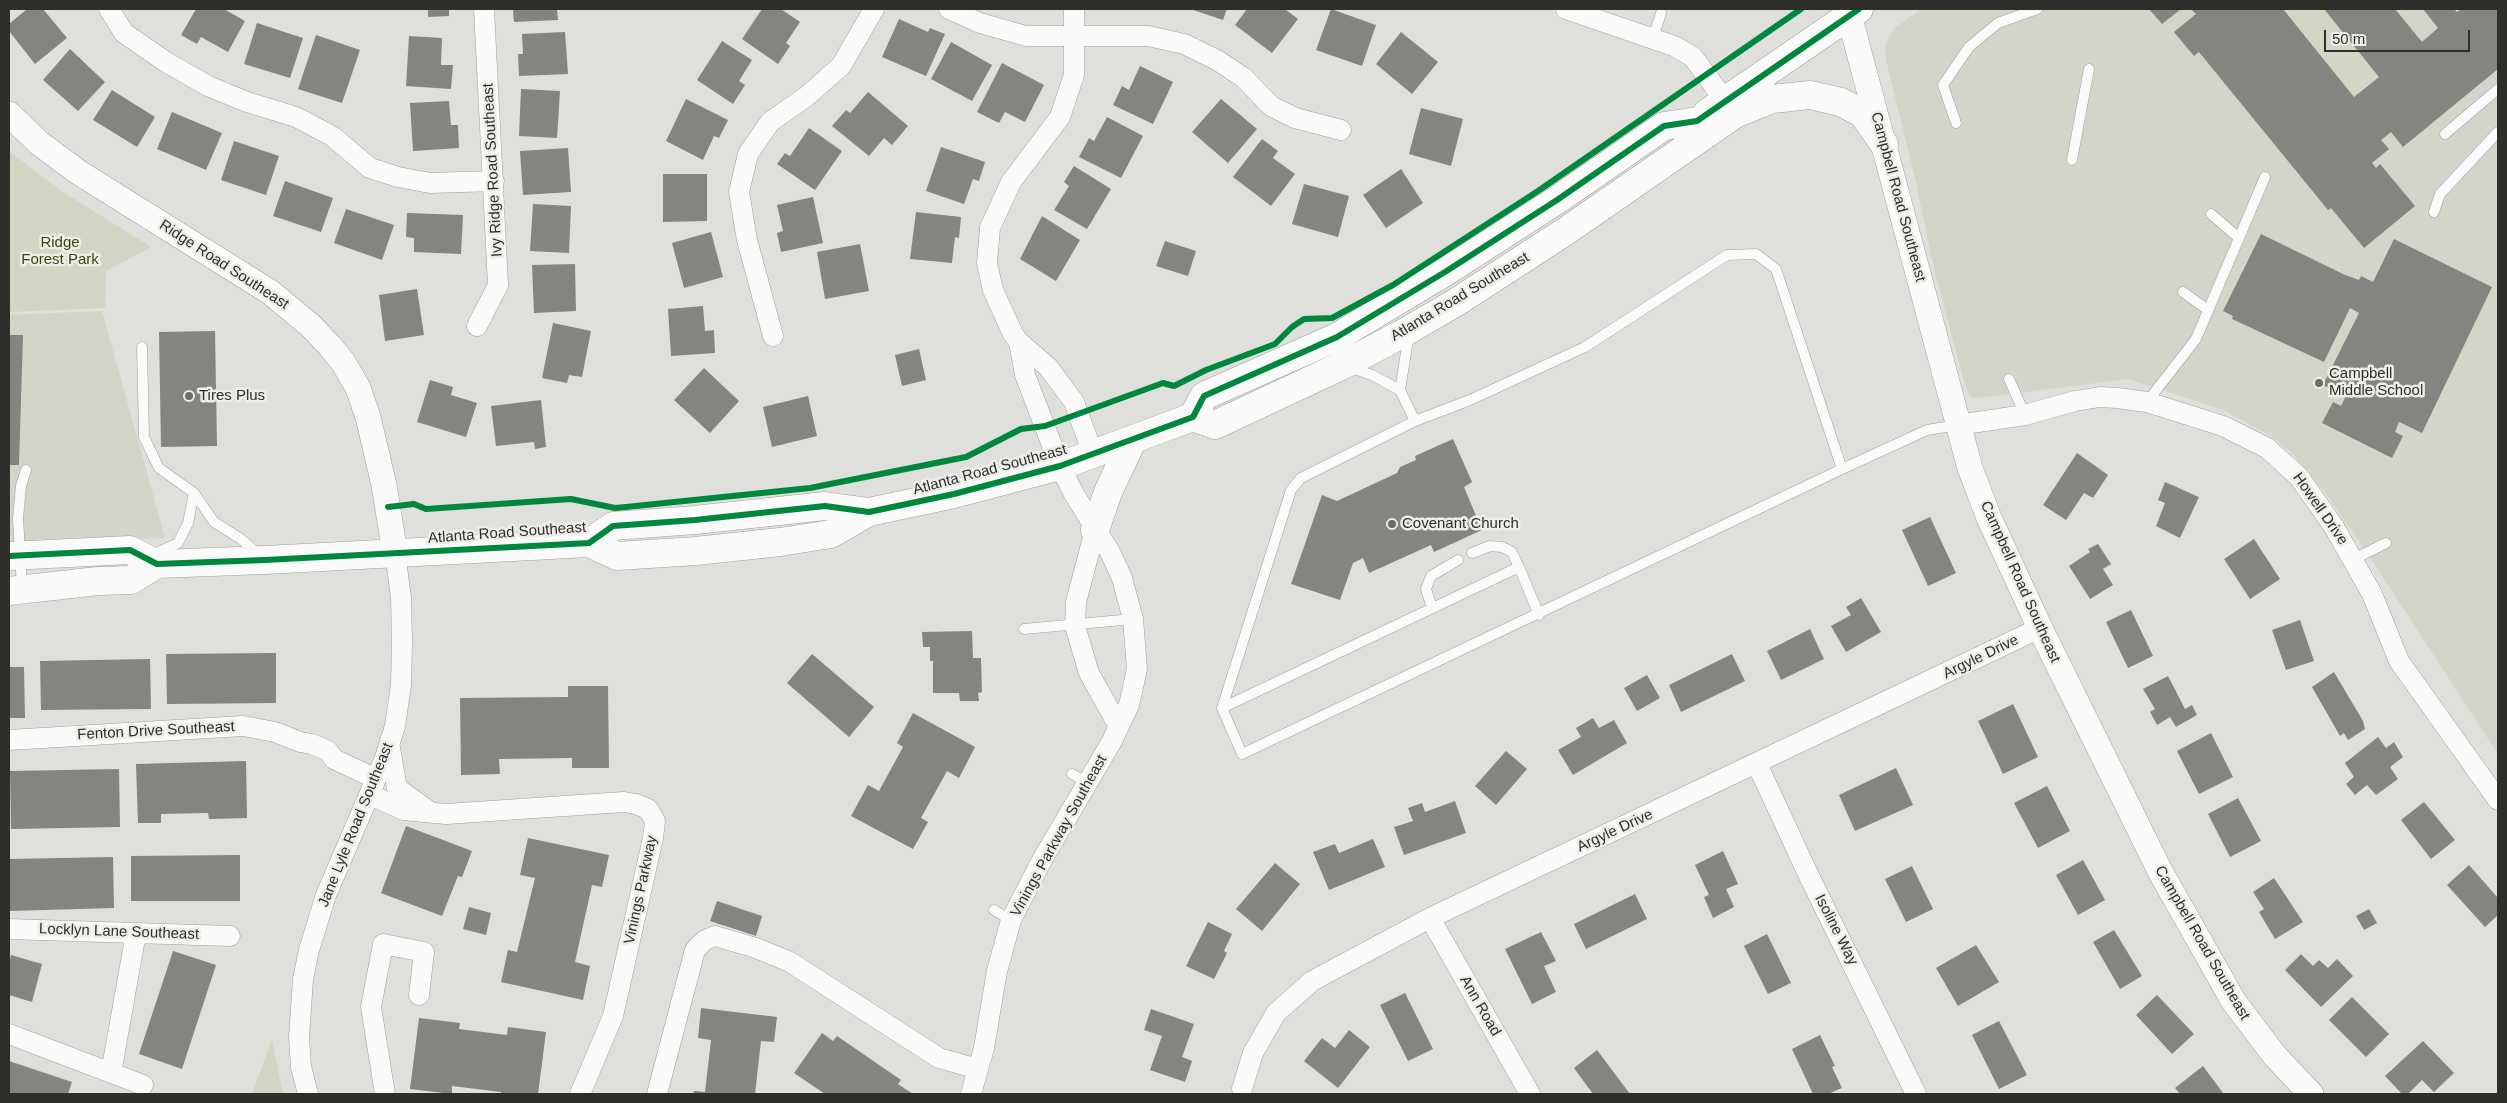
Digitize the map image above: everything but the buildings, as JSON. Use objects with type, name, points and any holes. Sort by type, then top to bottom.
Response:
[{"type":"main road","name":"Atlanta Road Southeast","points":[[14,556],[130,550],[150,560],[265,560],[589,542],[617,556],[740,547],[831,534],[868,512],[954,494],[1060,466],[1193,416],[1204,396],[1337,337],[1446,272],[1664,126],[1697,120],[1852,11]]},
{"type":"main road","points":[[1678,155],[1735,114],[1772,99],[1810,94],[1841,102],[1863,114],[1884,144]]},
{"type":"main road","name":"Atlanta Road Southeast","points":[[1193,416],[1215,424],[1343,365],[1410,329],[1537,250],[1678,155],[1697,120]]},
{"type":"main road","points":[[1095,530],[1108,492],[1133,439]]},
{"type":"main road","name":"Atlanta Road Southeast","points":[[16,590],[98,581],[131,580],[150,560]]},
{"type":"street","points":[[109,9],[124,33],[166,62],[208,86],[247,102],[296,117],[325,132],[370,168],[398,177],[430,183],[494,181]]},
{"type":"street","name":"Ivy Ridge Road Southeast","points":[[477,326],[498,285],[484,9]]},
{"type":"street","points":[[773,336],[747,240],[739,192],[748,154],[770,122],[807,96],[841,66],[874,9]]},
{"type":"street","points":[[949,9],[980,23],[1026,36],[1148,36],[1184,44],[1217,60],[1244,78],[1271,106],[1295,118],[1341,130]]},
{"type":"street","points":[[1074,9],[1074,75],[1060,117],[1011,182],[990,228],[986,263],[993,290],[1019,342],[1048,366],[1074,402],[1093,454]]},
{"type":"street","points":[[1566,9],[1674,46],[1693,57],[1725,101]]},
{"type":"street","name":"Campbell Road Southeast","points":[[1852,11],[1884,144],[1958,425],[1970,468],[1989,518],[2040,628],[2160,873],[2227,991],[2275,1056],[2311,1094]]},
{"type":"street","name":"Ridge Road Southeast","points":[[9,114],[39,143],[78,172],[270,292],[305,320],[330,344],[358,388],[368,418],[384,485],[395,553]]},
{"type":"street","name":"Vinings Parkway Southeast","points":[[971,1094],[978,1069],[997,972],[1002,915],[1042,860],[1080,779],[1102,759],[1129,705],[1137,669],[1133,619],[1122,578],[1110,552],[1074,494],[1060,466],[1025,375],[1019,342]]},
{"type":"street","name":"Howell Drive","points":[[1958,425],[2025,415],[2100,397],[2147,402],[2223,426],[2267,448],[2299,477],[2354,559],[2372,594],[2399,661],[2498,800]]},
{"type":"street","points":[[1095,530],[1076,602],[1075,626],[1089,673],[1118,725]]},
{"type":"street","name":"Jane Lyle Road Southeast","points":[[308,1094],[301,1066],[299,1037],[303,979],[309,950],[326,894],[373,787],[395,726],[401,685],[401,597],[395,553]]},
{"type":"street","name":"Argyle Drive","points":[[1242,1089],[1253,1053],[1276,1013],[1312,981],[1430,918],[2040,628]]},
{"type":"street","name":"Fenton Drive Southeast","points":[[9,740],[224,726],[261,728],[328,751],[334,759],[373,787]]},
{"type":"street","points":[[390,744],[397,788],[429,812]]},
{"type":"street","name":"Isoline Way","points":[[1757,764],[1808,874],[1916,1094]]},
{"type":"street","name":"Vinings Parkway","points":[[373,787],[404,810],[417,812],[464,814],[624,802],[648,809],[655,820],[654,838],[614,1016],[580,1094]]},
{"type":"street","name":"Ann Road","points":[[1430,918],[1530,1094]]},
{"type":"street","name":"Locklyn Lane Southeast","points":[[9,929],[230,936]]},
{"type":"street","points":[[111,1073],[136,933]]},
{"type":"street","points":[[657,1094],[695,950],[705,940],[715,936],[756,948],[790,962],[939,1058],[978,1069]]},
{"type":"street","points":[[385,1094],[372,1007],[383,944],[424,952],[419,995]]},
{"type":"street","points":[[9,1034],[143,1085]]},
{"type":"lane","points":[[1956,123],[1943,85],[1970,47],[1998,23],[2037,9]]},
{"type":"lane","points":[[1653,38],[1661,12]]},
{"type":"lane","points":[[2072,160],[2089,69]]},
{"type":"lane","points":[[2445,134],[2498,89]]},
{"type":"lane","points":[[2434,212],[2440,194],[2498,132]]},
{"type":"lane","points":[[2147,402],[2196,339],[2265,177]]},
{"type":"lane","points":[[2211,214],[2239,238]]},
{"type":"lane","points":[[1842,469],[1776,269],[1756,254],[1727,255],[1585,347],[1470,400],[1415,421],[1301,478],[1291,490],[1222,708],[1242,754],[1842,469],[1927,430],[1958,425]]},
{"type":"lane","points":[[2183,292],[2208,310]]},
{"type":"lane","points":[[1410,329],[1400,390],[1415,421]]},
{"type":"lane","points":[[142,347],[144,437],[159,468],[194,493],[214,522],[241,539],[265,560]]},
{"type":"lane","points":[[1343,365],[1372,375],[1400,390]]},
{"type":"lane","points":[[2009,379],[2025,415]]},
{"type":"lane","points":[[16,590],[14,556],[22,486],[26,470]]},
{"type":"lane","points":[[150,560],[178,543],[188,523],[194,493]]},
{"type":"lane","points":[[2354,559],[2386,543]]},
{"type":"lane","points":[[1472,554],[1490,546],[1502,547],[1512,552],[1538,615]]},
{"type":"lane","points":[[1432,608],[1426,588],[1431,576],[1458,560]]},
{"type":"lane","points":[[1222,708],[1518,567]]},
{"type":"lane","points":[[1024,630],[1133,619]]},
{"type":"shaded area","name":"Campbell Middle School","points":[[1921,9],[2498,9],[2498,754],[2358,539],[2326,494],[2292,453],[2271,436],[2224,410],[2128,379],[1978,398],[1971,397],[1966,388],[1935,273],[1916,182],[1886,60],[1885,48],[1895,28]]},
{"type":"shaded area","points":[[102,311],[165,538],[9,544],[9,315]]},
{"type":"green space","points":[[2283,9],[2324,9],[2379,77],[2354,97]]},
{"type":"green space","name":"Ridge Forest Park","points":[[9,151],[63,192],[151,247],[106,271],[105,308],[9,312]]},
{"type":"green space","points":[[272,1040],[283,1094],[252,1094]]},
{"type":"cycle path","points":[[388,507],[414,504],[426,509],[571,499],[615,508],[810,488],[966,457],[1021,429],[1045,426],[1163,383],[1174,386],[1206,370],[1275,344],[1292,327],[1304,319],[1332,318],[1393,285],[1538,191],[1801,9]]},
{"type":"cycle path","points":[[9,556],[130,550],[157,564],[589,543],[613,526],[695,520],[825,506],[869,512],[954,494],[1060,466],[1193,417],[1204,396],[1337,337],[1445,272],[1557,200],[1664,126],[1697,121],[1859,9]]},
{"type":"place","name":"Campbell Middle School","points":[[2319,383]]},
{"type":"place","name":"Tires Plus","points":[[189,396]]},
{"type":"place","name":"Covenant Church","points":[[1392,524]]}]
